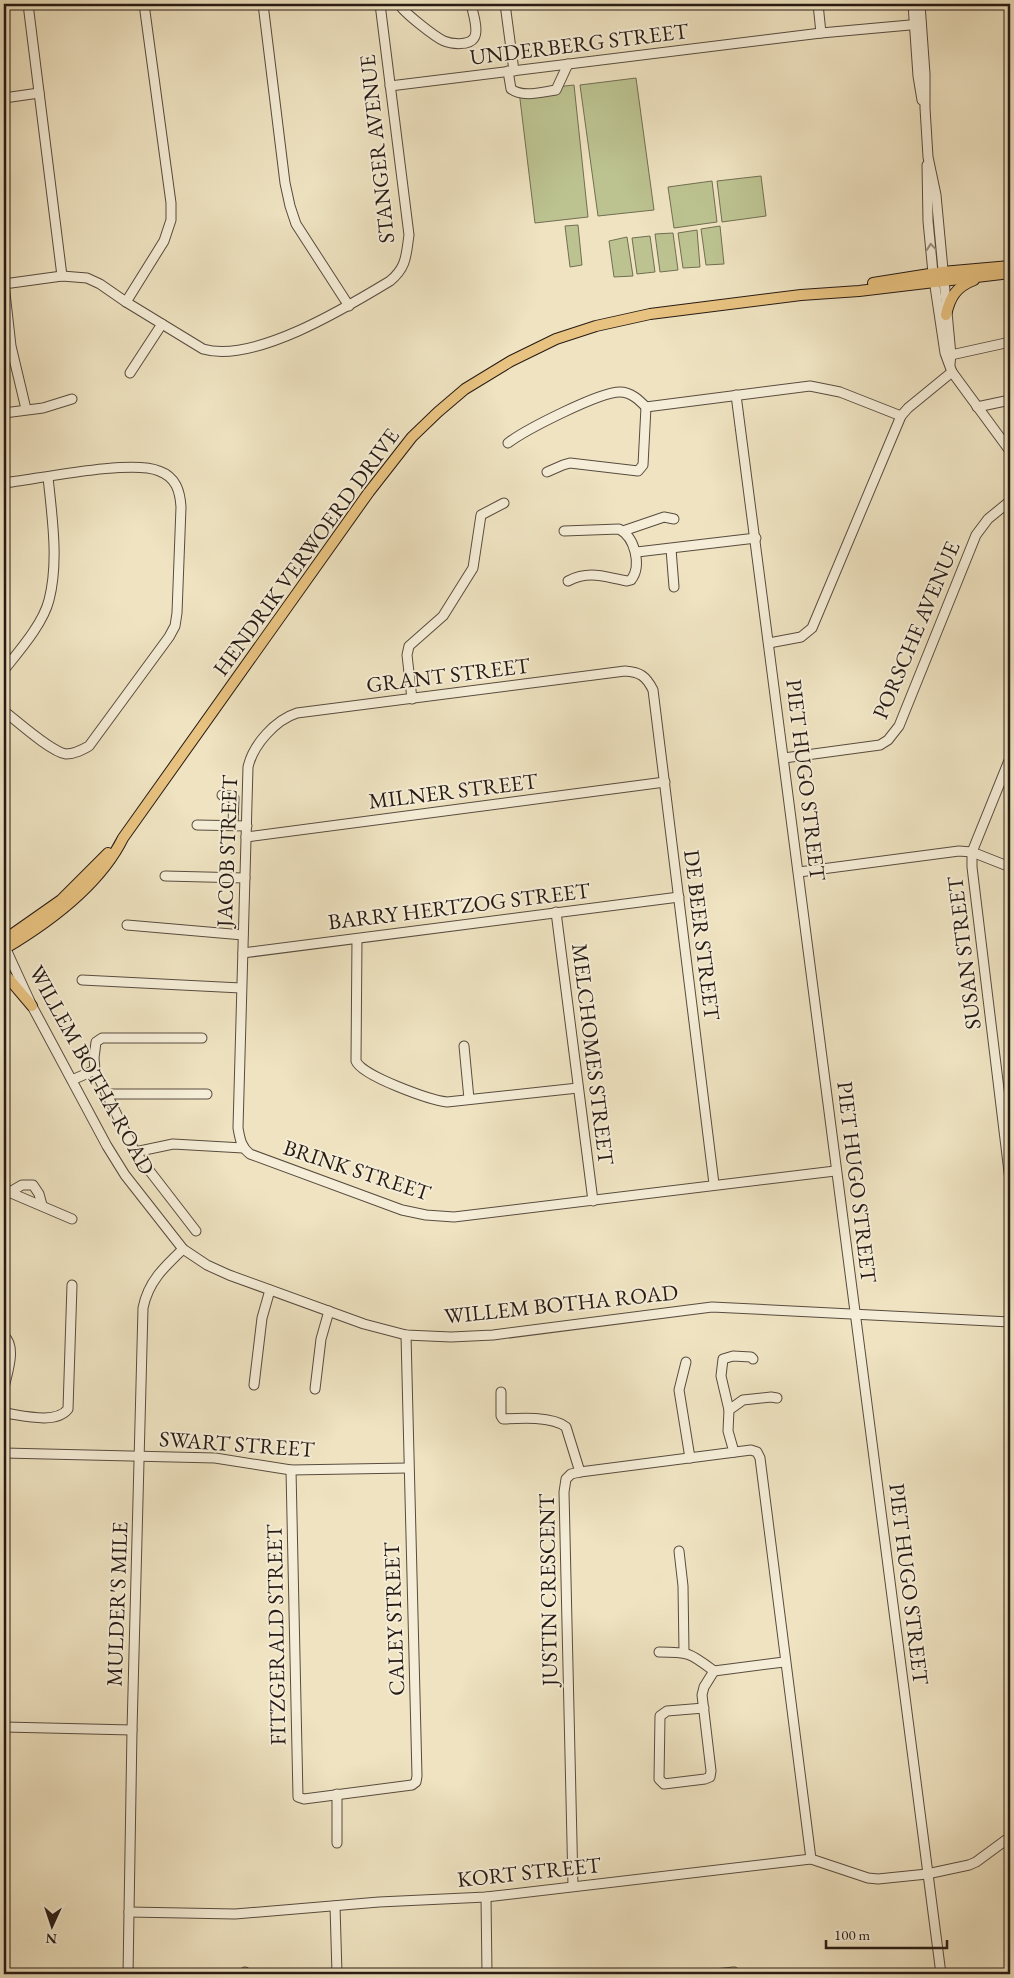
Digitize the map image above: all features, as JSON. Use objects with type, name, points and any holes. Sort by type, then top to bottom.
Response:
[{"type":"main road","name":"HENDRIK VERWOERD DRIVE","points":[[4,946],[60,911],[89,885],[115,853],[123,838],[369,492],[412,437],[465,389],[511,361],[556,339],[596,326],[650,314],[1010,266]]},
{"type":"main road","name":"HENDRIK VERWOERD DRIVE","points":[[938,277],[1010,273]]},
{"type":"main road","points":[[946,315],[954,292],[964,284],[987,275]]},
{"type":"main road","points":[[4,973],[32,1006]]},
{"type":"street","points":[[28,4],[62,276]]},
{"type":"street","points":[[126,302],[164,240],[171,220],[171,203],[144,4]]},
{"type":"street","points":[[263,4],[285,183],[290,206],[296,224],[349,306]]},
{"type":"street","name":"STANGER AVENUE","points":[[4,284],[62,276],[80,276],[93,280],[203,349],[226,352],[272,341],[322,320],[349,306],[390,280],[406,263],[409,235],[380,4]]},
{"type":"street","points":[[399,4],[404,12],[443,41],[460,44],[471,41],[474,38],[475,31],[471,4]]},
{"type":"street","points":[[506,4],[511,88],[515,92],[522,94],[556,90],[568,64]]},
{"type":"street","points":[[818,4],[821,33]]},
{"type":"street","points":[[914,4],[926,74],[925,108],[928,157],[936,195],[941,336],[945,353],[951,364],[977,407],[1010,451]]},
{"type":"street","points":[[918,24],[920,4]]},
{"type":"street","name":"UNDERBERG STREET","points":[[390,86],[821,33],[918,24]]},
{"type":"street","points":[[4,98],[39,93]]},
{"type":"street","points":[[938,277],[946,315],[951,364]]},
{"type":"street","points":[[4,284],[11,346],[26,409]]},
{"type":"street","points":[[130,373],[162,324]]},
{"type":"street","points":[[769,642],[801,637],[816,622],[901,416],[951,364],[1010,342]]},
{"type":"street","points":[[508,443],[518,435],[542,423],[611,393],[627,393],[646,406],[801,387],[827,388],[901,416]]},
{"type":"street","name":"PIET HUGO STREET","points":[[736,395],[799,872],[835,1170],[941,1974]]},
{"type":"street","points":[[4,413],[43,408],[72,399]]},
{"type":"street","points":[[977,407],[1010,400]]},
{"type":"street","points":[[547,472],[570,464],[638,471],[642,465],[646,406]]},
{"type":"street","points":[[4,483],[96,470],[137,468],[159,470],[172,479],[178,488],[181,500],[176,620],[169,637],[95,739],[82,750],[70,754],[57,751],[4,711]]},
{"type":"street","points":[[4,670],[43,615],[49,600],[53,565],[53,523],[48,477]]},
{"type":"street","name":"PORSCHE AVENUE","points":[[784,758],[870,747],[888,740],[894,735],[976,535],[988,519],[1010,501]]},
{"type":"street","points":[[412,698],[407,655],[409,646],[443,616],[473,568],[481,515],[504,503]]},
{"type":"street","points":[[564,531],[614,528],[623,531],[664,517],[674,520]]},
{"type":"street","points":[[568,581],[587,574],[627,581],[631,580],[634,575],[637,552],[623,531]]},
{"type":"street","points":[[637,552],[756,538]]},
{"type":"street","points":[[671,549],[674,587]]},
{"type":"street","name":"GRANT STREET","points":[[254,751],[275,725],[289,716],[412,698],[625,671],[646,677],[653,690]]},
{"type":"street","name":"DE BEER STREET","points":[[653,690],[714,1184]]},
{"type":"street","name":"JACOB STREET","points":[[243,953],[248,767],[254,751]]},
{"type":"street","name":"SUSAN STREET","points":[[1010,758],[972,852],[973,879],[1010,1180]]},
{"type":"street","name":"MILNER STREET","points":[[246,836],[664,782]]},
{"type":"street","points":[[222,795],[234,798],[233,825]]},
{"type":"street","points":[[197,824],[247,826]]},
{"type":"street","points":[[799,872],[953,852],[972,852],[1010,867]]},
{"type":"street","points":[[165,876],[244,878]]},
{"type":"street","name":"BARRY HERTZOG STREET","points":[[243,953],[679,897]]},
{"type":"street","name":"MELCHOMES STREET","points":[[556,912],[593,1201]]},
{"type":"street","points":[[127,925],[243,935]]},
{"type":"street","points":[[357,939],[356,1061],[358,1066],[370,1075],[432,1100],[447,1102],[578,1088]]},
{"type":"street","name":"WILLEM BOTHA ROAD","points":[[4,946],[32,1006],[107,1146],[125,1175],[183,1249],[207,1265],[229,1276],[364,1324],[406,1335],[451,1337],[493,1335],[708,1307],[1010,1322]]},
{"type":"street","points":[[134,1152],[173,1144],[243,1148],[238,1128],[243,953]]},
{"type":"street","points":[[82,980],[241,988]]},
{"type":"street","points":[[196,1231],[134,1152],[95,1070],[95,1048],[96,1042],[102,1038],[202,1038]]},
{"type":"street","points":[[464,1046],[469,1099]]},
{"type":"street","points":[[72,1080],[95,1070]]},
{"type":"street","points":[[106,1094],[207,1094]]},
{"type":"street","name":"BRINK STREET","points":[[243,1148],[250,1154],[402,1210],[426,1215],[468,1217],[835,1170]]},
{"type":"street","points":[[7,1191],[22,1185],[33,1186],[40,1194],[42,1205]]},
{"type":"street","points":[[7,1191],[72,1219]]},
{"type":"street","name":"MULDER'S MILE","points":[[128,1974],[132,1730],[140,1456],[140,1376],[145,1298],[152,1281],[183,1249]]},
{"type":"street","points":[[4,1413],[50,1418],[60,1417],[68,1409],[72,1285]]},
{"type":"street","points":[[254,1385],[262,1318],[270,1290]]},
{"type":"street","points":[[315,1388],[328,1311]]},
{"type":"street","name":"CALEY STREET","points":[[299,1799],[407,1786],[415,1783],[417,1778],[406,1335]]},
{"type":"street","points":[[4,1336],[8,1340],[10,1351],[4,1388]]},
{"type":"street","points":[[734,1452],[728,1431],[729,1410],[721,1376],[723,1360],[733,1356],[751,1357],[753,1359]]},
{"type":"street","points":[[686,1362],[679,1390],[690,1458]]},
{"type":"street","points":[[501,1392],[501,1416],[503,1419],[536,1419],[559,1423],[566,1427],[580,1472]]},
{"type":"street","points":[[729,1410],[743,1400],[777,1398]]},
{"type":"street","name":"JUSTIN CRESCENT","points":[[573,1886],[564,1492],[566,1479],[571,1474],[580,1472],[751,1450],[758,1452],[759,1455],[784,1662],[811,1859]]},
{"type":"street","name":"SWART STREET","points":[[4,1452],[215,1458],[291,1470],[408,1468]]},
{"type":"street","name":"FITZGERALD STREET","points":[[291,1470],[299,1799]]},
{"type":"street","points":[[679,1551],[683,1576],[684,1652]]},
{"type":"street","points":[[659,1652],[684,1652],[694,1656],[714,1672],[784,1662]]},
{"type":"street","points":[[704,1708],[667,1711],[660,1716],[659,1779],[664,1784],[710,1777],[712,1772],[704,1708],[702,1695],[704,1687],[714,1672]]},
{"type":"street","points":[[4,1727],[132,1730]]},
{"type":"street","points":[[337,1794],[337,1843]]},
{"type":"street","name":"KORT STREET","points":[[129,1912],[235,1914],[486,1897],[811,1859],[873,1879],[927,1874],[973,1864],[1010,1837]]},
{"type":"street","points":[[486,1897],[487,1974]]},
{"type":"street","points":[[336,1906],[338,1974]]},
{"type":"street","points":[[715,1974],[734,1972]]},
{"type":"green space","points":[[636,78],[654,210],[598,216],[580,85]]},
{"type":"green space","points":[[574,85],[588,217],[535,223],[519,91]]},
{"type":"green space","points":[[761,176],[766,216],[722,222],[717,181]]},
{"type":"green space","points":[[712,181],[717,222],[674,228],[668,187]]},
{"type":"green space","points":[[578,225],[582,265],[570,267],[565,226]]},
{"type":"green space","points":[[720,226],[724,264],[706,265],[701,229]]},
{"type":"green space","points":[[697,230],[700,267],[683,268],[678,233]]},
{"type":"green space","points":[[673,233],[678,270],[660,272],[655,234]]},
{"type":"green space","points":[[650,236],[655,272],[637,274],[632,238]]},
{"type":"green space","points":[[627,237],[633,276],[614,277],[609,241]]}]
